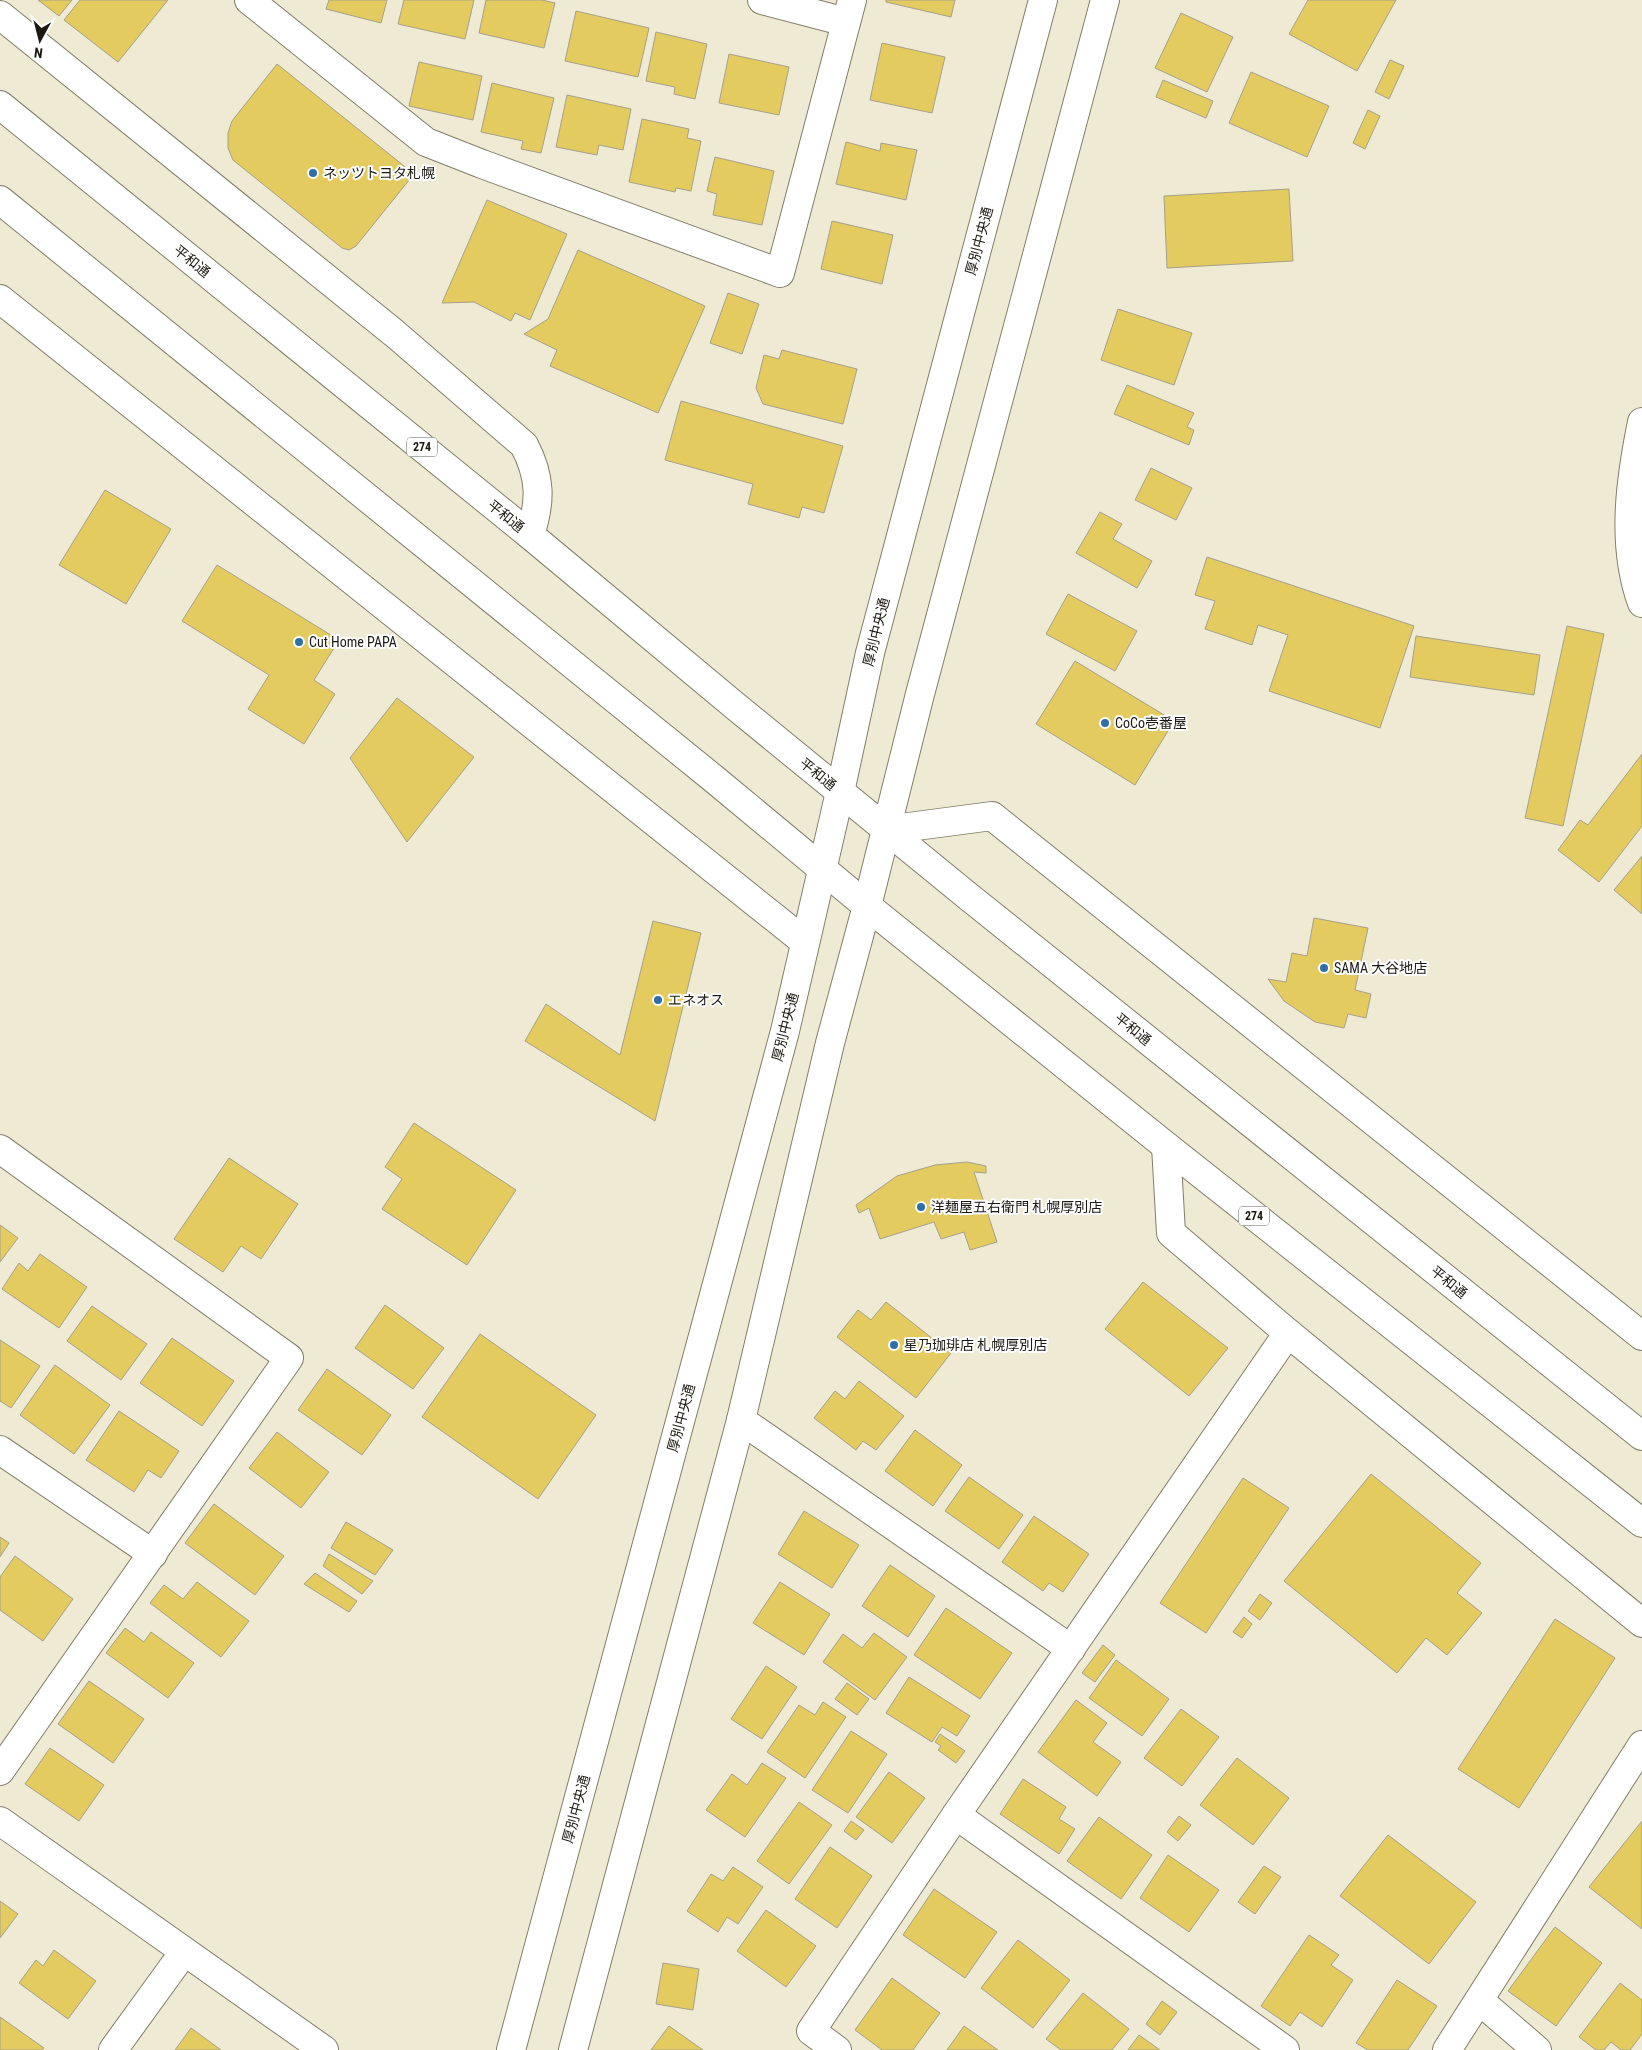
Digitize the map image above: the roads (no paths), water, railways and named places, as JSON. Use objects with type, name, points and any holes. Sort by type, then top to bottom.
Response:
[{"type":"main road","points":[[249,0],[426,142],[780,272],[849,11],[762,0]]},
{"type":"main road","name":"厚別中央通","points":[[511,2050],[785,1031],[823,869],[870,653],[1044,0]]},
{"type":"main road","points":[[573,2050],[741,1420],[830,1043],[867,906],[925,675],[1105,0]]},
{"type":"main road","points":[[0,15],[394,333],[524,445],[532,459],[537,476],[539,496],[536,516],[530,535]]},
{"type":"main road","name":"平和通","points":[[0,105],[530,535],[886,830],[1642,1436]]},
{"type":"main road","name":"274","points":[[0,200],[867,906],[1166,1146],[1642,1523]]},
{"type":"main road","points":[[0,299],[805,942]]},
{"type":"main road","points":[[1642,422],[1633,465],[1628,529],[1637,589],[1642,603]]},
{"type":"main road","points":[[886,830],[992,816],[1642,1336]]},
{"type":"main road","points":[[1166,1146],[1171,1233],[1288,1334],[1642,1623]]},
{"type":"main road","points":[[0,1149],[289,1358],[0,1771]]},
{"type":"main road","points":[[837,2050],[811,2031],[956,1815],[1288,1334]]},
{"type":"main road","points":[[741,1420],[1071,1649]]},
{"type":"main road","points":[[0,1450],[153,1554]]},
{"type":"main road","points":[[1447,2050],[1642,1746]]},
{"type":"main road","points":[[956,1815],[1285,2050]]},
{"type":"main road","points":[[0,1821],[324,2050]]},
{"type":"main road","points":[[113,2050],[184,1952]]},
{"type":"main road","points":[[1480,2001],[1536,2050]]},
{"type":"place","name":"ネッツトヨタ札幌","points":[[313,173]]},
{"type":"place","name":"Cut Home PAPA","points":[[299,642]]},
{"type":"place","name":"CoCo壱番屋","points":[[1105,723]]},
{"type":"place","name":"SAMA 大谷地店","points":[[1324,968]]},
{"type":"place","name":"エネオス","points":[[658,1000]]},
{"type":"place","name":"洋麺屋五右衛門 札幌厚別店","points":[[921,1207]]},
{"type":"place","name":"星乃珈琲店 札幌厚別店","points":[[894,1345]]}]
